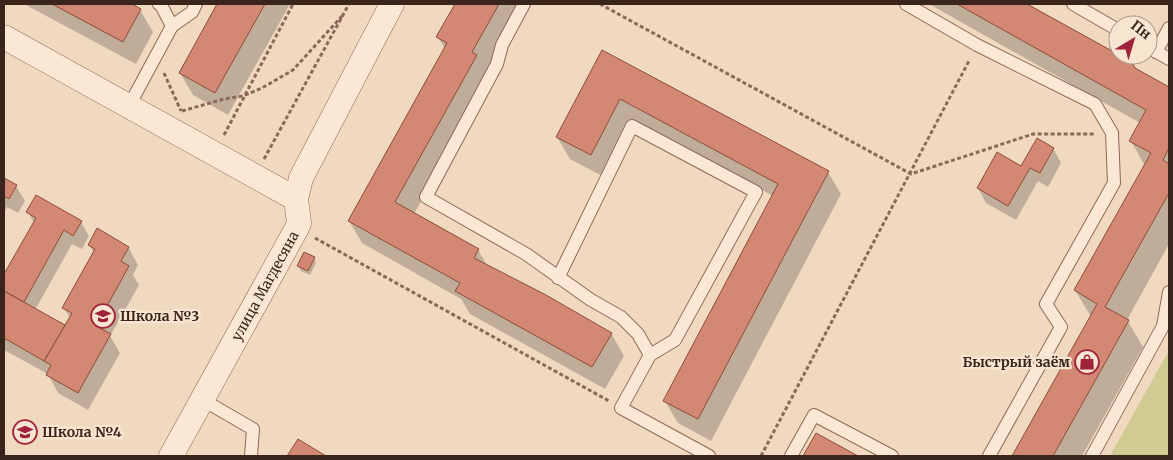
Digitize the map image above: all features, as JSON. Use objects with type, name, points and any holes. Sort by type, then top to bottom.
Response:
[{"type":"street","name":"улица Магдесяна","points":[[172,456],[297,228],[299,223],[296,199],[301,178],[392,4]]},
{"type":"street","points":[[4,37],[296,199]]},
{"type":"lane","points":[[159,4],[172,26]]},
{"type":"lane","points":[[129,106],[172,26],[192,12],[196,4]]},
{"type":"lane","points":[[524,4],[502,45],[497,64],[426,197],[526,254],[591,300],[621,317],[638,334],[650,354]]},
{"type":"lane","points":[[906,4],[978,45],[1096,104],[1112,133],[1114,183],[1046,304],[1061,327],[988,456]]},
{"type":"lane","points":[[1073,4],[1108,24]]},
{"type":"lane","points":[[1158,42],[1169,28]]},
{"type":"lane","points":[[1158,53],[1169,59]]},
{"type":"lane","points":[[558,278],[632,126],[756,192],[676,340],[650,354],[621,408],[709,456]]},
{"type":"lane","points":[[1092,456],[1163,326],[1169,292]]},
{"type":"lane","points":[[203,400],[253,429],[251,456]]},
{"type":"lane","points":[[791,456],[814,414],[892,456]]},
{"type":"path","points":[[223,137],[293,4]]},
{"type":"path","points":[[260,166],[349,4]]},
{"type":"path","points":[[600,4],[911,174],[1033,134],[1097,134]]},
{"type":"path","points":[[174,113],[224,99],[243,96],[262,88],[293,70],[343,15]]},
{"type":"path","points":[[162,45],[159,64],[184,119]]},
{"type":"path","points":[[761,456],[978,45]]},
{"type":"path","points":[[297,228],[621,408]]},
{"type":"shaded area","points":[[1169,350],[1169,456],[1110,456]]},
{"type":"building","points":[[52,4],[132,4],[141,9],[123,42]]},
{"type":"building","points":[[217,4],[265,4],[215,93],[179,73]]},
{"type":"building","points":[[455,4],[499,4],[472,52],[477,55],[395,202],[479,249],[474,258],[546,295],[612,333],[592,367],[455,291],[460,283],[348,221],[447,43],[436,37]]},
{"type":"building","points":[[957,4],[1027,4],[1108,49],[1108,65],[1134,65],[1135,68],[1169,87],[1169,148],[1163,160],[1169,164],[1169,193],[1105,307],[1129,320],[1053,456],[1012,456],[1097,304],[1074,290],[1151,153],[1129,141],[1146,110]]},
{"type":"building","points":[[602,50],[829,171],[698,419],[663,401],[778,184],[620,99],[591,155],[556,137]]},
{"type":"building","points":[[1037,138],[1054,148],[1040,173],[1030,168],[1008,206],[977,188],[997,152],[1021,166]]},
{"type":"building","points":[[4,178],[17,185],[9,199],[4,196]]},
{"type":"building","points":[[36,195],[82,221],[73,236],[64,230],[24,302],[4,291],[4,274],[36,218],[26,212]]},
{"type":"building","points":[[97,228],[129,247],[121,261],[129,266],[96,326],[111,334],[78,393],[46,375],[51,365],[44,361],[72,313],[62,308],[95,249],[88,245]]},
{"type":"building","points":[[304,252],[315,257],[308,271],[297,266]]},
{"type":"building","points":[[4,291],[65,325],[44,361],[4,338]]},
{"type":"building","points":[[816,433],[858,456],[803,456]]},
{"type":"building","points":[[298,439],[326,456],[287,456]]},
{"type":"place","name":"Школа №3","points":[[103,316]]},
{"type":"place","name":"Быстрый заём","points":[[1087,362]]},
{"type":"place","name":"Школа №4","points":[[25,432]]}]
